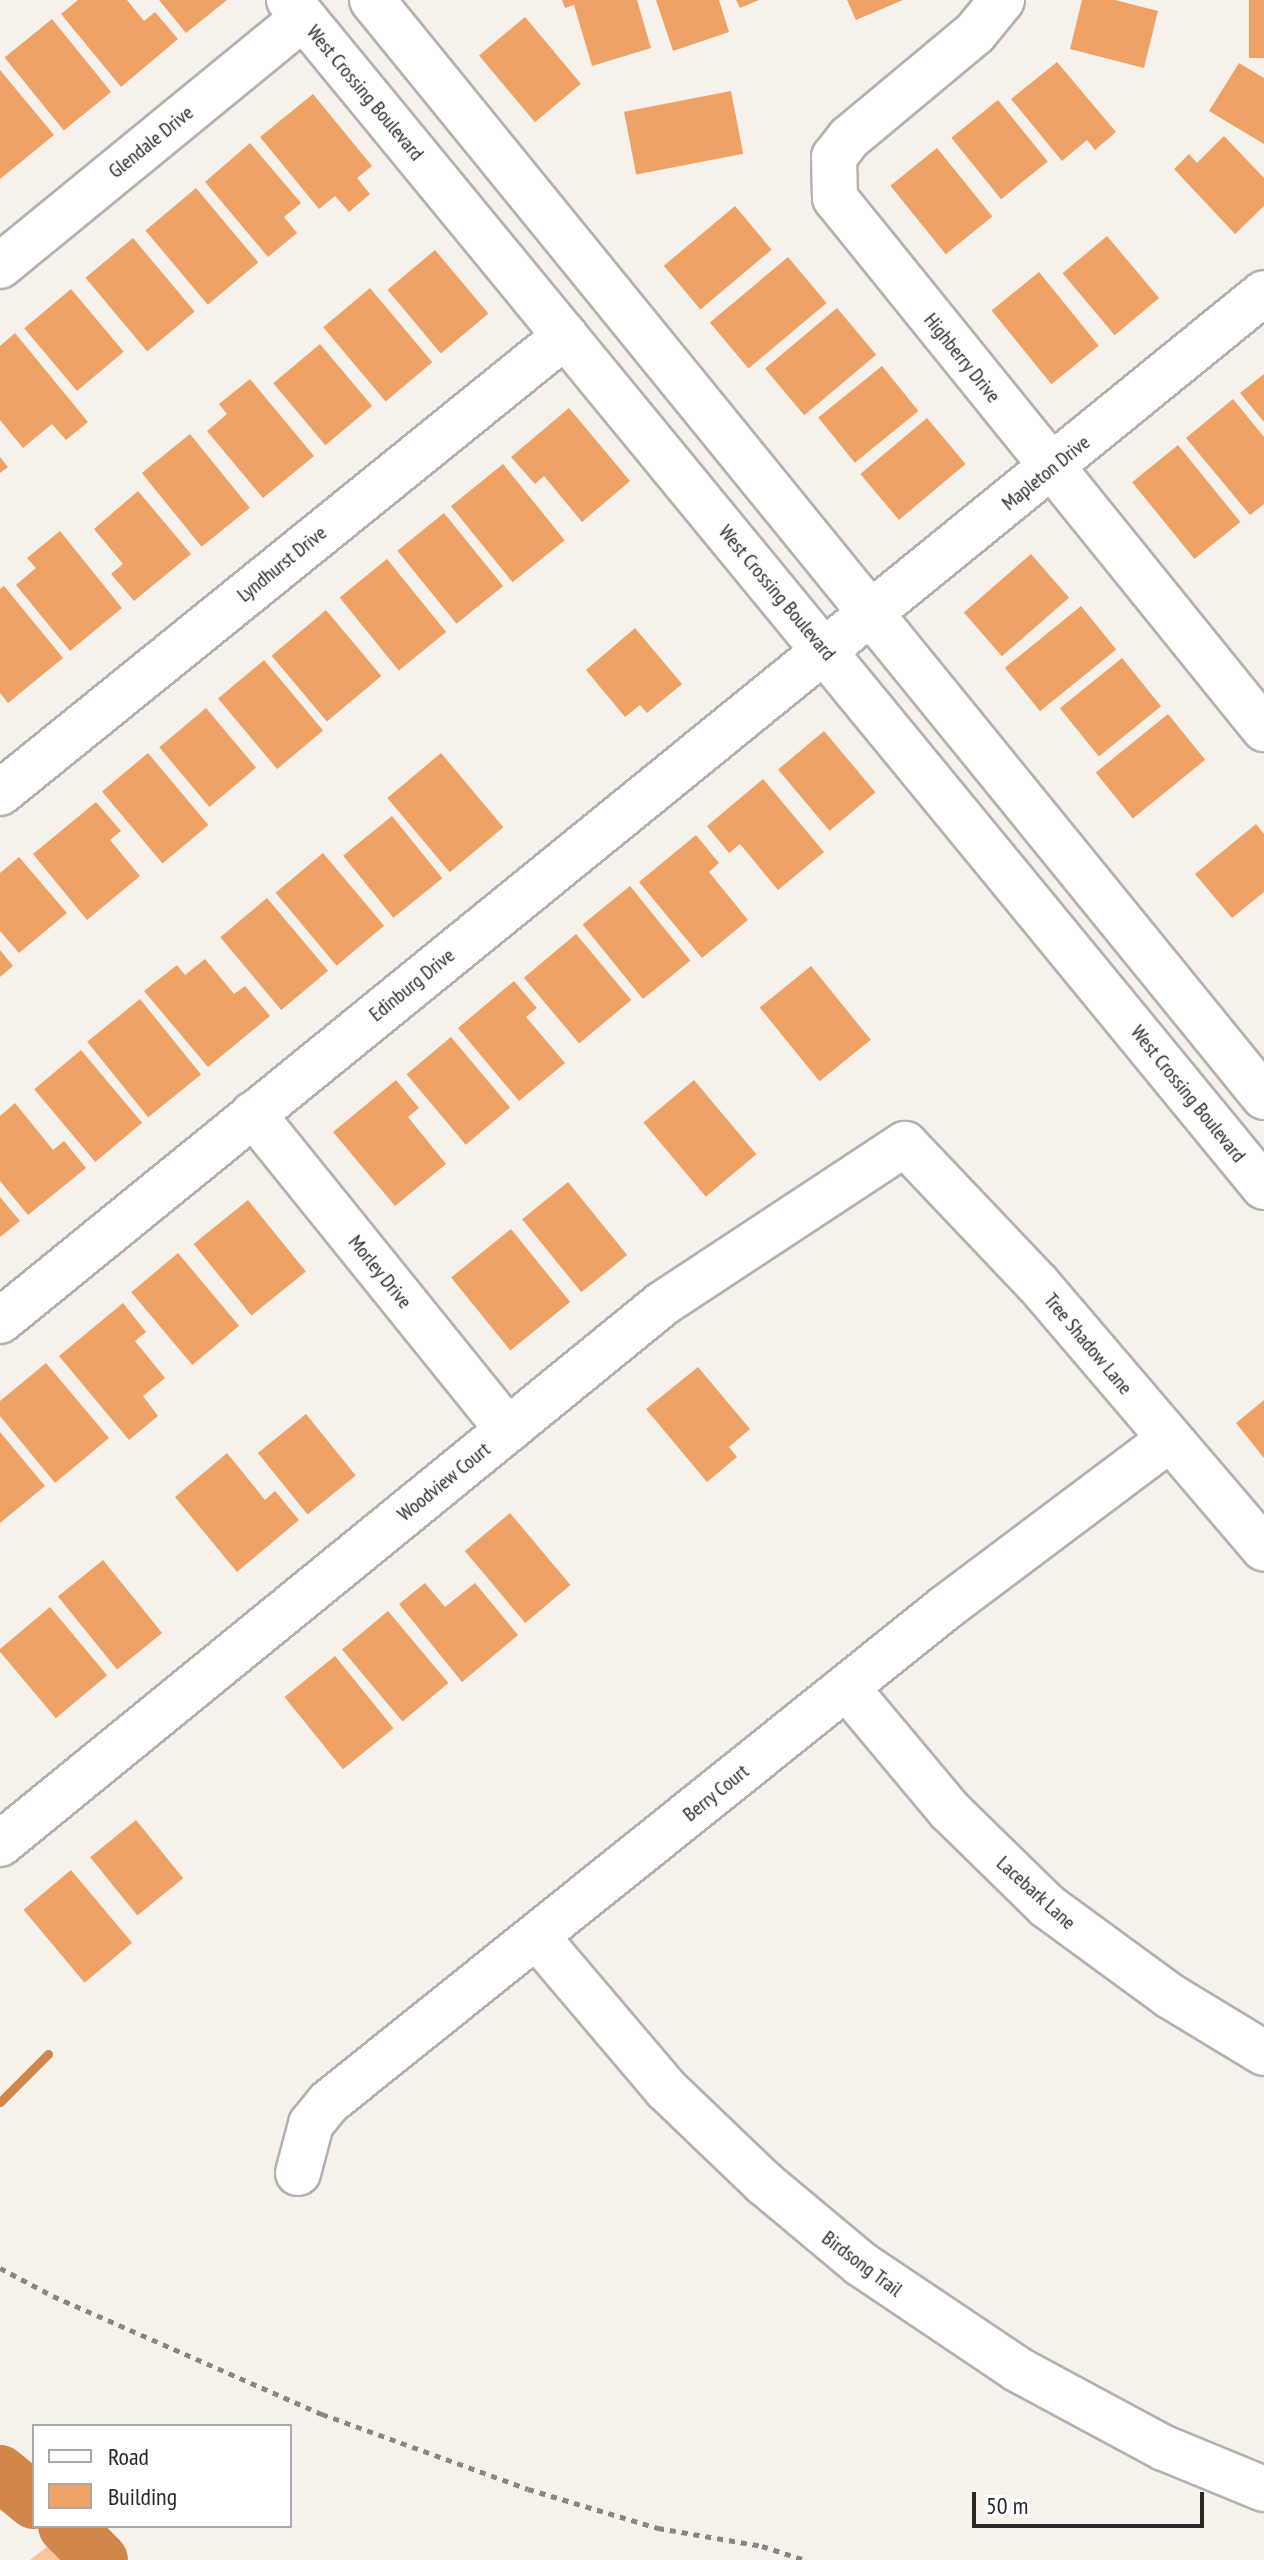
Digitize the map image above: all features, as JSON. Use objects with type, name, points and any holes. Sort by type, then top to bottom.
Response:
[{"type":"street","points":[[372,0],[868,616],[1264,1097]]},
{"type":"street","name":"Highberry Drive","points":[[1002,0],[975,33],[849,138],[834,157],[831,180],[835,198],[851,222],[1264,729]]},
{"type":"street","name":"Glendale Drive","points":[[0,266],[296,9]]},
{"type":"street","name":"West Crossing Boulevard","points":[[296,9],[1264,1187]]},
{"type":"street","name":"Mapleton Drive","points":[[824,650],[1052,469],[1264,293]]},
{"type":"street","name":"Lyndhurst Drive","points":[[0,793],[565,336]]},
{"type":"street","name":"Edinburg Drive","points":[[0,1321],[824,650]]},
{"type":"street","name":"Morley Drive","points":[[253,1114],[508,1430]]},
{"type":"street","name":"Woodview Court","points":[[0,1844],[684,1289],[905,1144]]},
{"type":"street","name":"Tree Shadow Lane","points":[[905,1144],[1038,1284],[1264,1549]]},
{"type":"street","name":"Berry Court","points":[[298,2173],[311,2124],[329,2102],[847,1688],[1169,1440]]},
{"type":"street","name":"Lacebark Lane","points":[[847,1688],[940,1801],[1047,1906],[1170,1996],[1264,2053]]},
{"type":"street","name":"Birdsong Trail","points":[[537,1937],[666,2089],[764,2183],[861,2264],[1017,2369],[1175,2454],[1264,2489]]},
{"type":"path","points":[[0,2268],[53,2296],[322,2414],[528,2489],[658,2528],[762,2546],[805,2560]]},
{"type":"shaded area","points":[[48,2546],[66,2560],[30,2560]]},
{"type":"building","points":[[78,0],[127,0],[144,21],[155,12],[178,39],[121,87],[61,14]]},
{"type":"building","points":[[159,0],[227,0],[186,33]]},
{"type":"building","points":[[562,0],[637,0],[651,48],[592,66],[574,5],[565,8]]},
{"type":"building","points":[[656,0],[719,0],[729,32],[673,51]]},
{"type":"building","points":[[736,0],[759,0],[740,8]]},
{"type":"building","points":[[847,0],[903,0],[856,20]]},
{"type":"building","points":[[1082,0],[1115,0],[1158,11],[1144,68],[1070,49]]},
{"type":"building","points":[[1249,0],[1264,0],[1264,58],[1249,58]]},
{"type":"building","points":[[525,17],[581,84],[535,122],[479,56]]},
{"type":"building","points":[[52,19],[111,92],[64,130],[5,57]]},
{"type":"building","points":[[1057,62],[1116,132],[1095,150],[1087,140],[1062,161],[1011,99]]},
{"type":"building","points":[[1239,63],[1264,78],[1264,144],[1209,111]]},
{"type":"building","points":[[0,70],[54,135],[0,179]]},
{"type":"building","points":[[731,91],[743,154],[636,175],[624,112]]},
{"type":"building","points":[[313,94],[372,166],[357,178],[370,194],[349,212],[335,196],[319,209],[260,137]]},
{"type":"building","points":[[998,100],[1048,161],[1001,199],[951,138]]},
{"type":"building","points":[[1224,136],[1264,178],[1264,206],[1235,234],[1174,169],[1189,154],[1197,163]]},
{"type":"building","points":[[250,143],[301,203],[284,217],[297,233],[268,257],[205,182]]},
{"type":"building","points":[[937,148],[992,216],[946,254],[890,186]]},
{"type":"building","points":[[196,188],[258,262],[208,305],[145,230]]},
{"type":"building","points":[[735,206],[772,250],[700,309],[664,266]]},
{"type":"building","points":[[1107,236],[1159,298],[1115,335],[1063,273]]},
{"type":"building","points":[[133,238],[195,312],[147,351],[86,278]]},
{"type":"building","points":[[435,250],[488,314],[441,353],[388,290]]},
{"type":"building","points":[[788,257],[827,303],[748,369],[710,323]]},
{"type":"building","points":[[1039,272],[1099,346],[1051,384],[992,310]]},
{"type":"building","points":[[370,288],[432,362],[386,402],[323,327]]},
{"type":"building","points":[[71,289],[124,352],[77,391],[24,328]]},
{"type":"building","points":[[837,308],[876,355],[804,415],[765,368]]},
{"type":"building","points":[[15,333],[88,422],[66,440],[52,424],[23,448],[0,420],[0,346]]},
{"type":"building","points":[[320,344],[372,406],[325,445],[273,383]]},
{"type":"building","points":[[882,366],[919,411],[855,463],[818,418]]},
{"type":"building","points":[[1264,374],[1264,422],[1240,393]]},
{"type":"building","points":[[250,379],[314,456],[263,498],[207,431],[227,414],[219,404]]},
{"type":"building","points":[[1233,399],[1264,437],[1264,504],[1250,515],[1186,438]]},
{"type":"building","points":[[569,408],[630,481],[582,522],[544,476],[535,484],[511,457]]},
{"type":"building","points":[[927,418],[966,464],[899,520],[860,474]]},
{"type":"building","points":[[190,434],[250,508],[202,547],[142,473]]},
{"type":"building","points":[[1178,445],[1240,522],[1194,559],[1132,482]]},
{"type":"building","points":[[0,457],[8,467],[0,473]]},
{"type":"building","points":[[503,464],[565,540],[513,582],[451,506]]},
{"type":"building","points":[[138,491],[191,554],[134,601],[111,574],[123,564],[94,529]]},
{"type":"building","points":[[444,513],[503,586],[457,624],[397,551]]},
{"type":"building","points":[[60,531],[122,608],[70,651],[16,585],[36,568],[27,558]]},
{"type":"building","points":[[1031,554],[1069,598],[1002,656],[964,612]]},
{"type":"building","points":[[387,559],[446,632],[399,670],[340,597]]},
{"type":"building","points":[[4,586],[63,658],[8,703],[0,693],[0,589]]},
{"type":"building","points":[[1081,606],[1116,650],[1040,711],[1005,668]]},
{"type":"building","points":[[326,610],[381,676],[327,722],[272,656]]},
{"type":"building","points":[[635,628],[682,684],[647,713],[640,705],[625,717],[586,670]]},
{"type":"building","points":[[1122,658],[1161,706],[1099,757],[1060,708]]},
{"type":"building","points":[[264,660],[323,730],[277,769],[218,699]]},
{"type":"building","points":[[206,708],[256,768],[209,807],[159,747]]},
{"type":"building","points":[[1168,714],[1205,760],[1133,818],[1096,773]]},
{"type":"building","points":[[824,731],[875,792],[829,831],[778,770]]},
{"type":"building","points":[[148,753],[208,825],[162,864],[102,792]]},
{"type":"building","points":[[441,753],[503,827],[450,872],[387,798]]},
{"type":"building","points":[[763,779],[824,852],[778,890],[740,844],[729,853],[707,826]]},
{"type":"building","points":[[96,802],[121,831],[110,840],[140,876],[87,920],[33,854]]},
{"type":"building","points":[[392,816],[442,878],[393,918],[343,856]]},
{"type":"building","points":[[1256,824],[1264,834],[1264,892],[1232,918],[1195,874]]},
{"type":"building","points":[[696,835],[719,863],[709,872],[748,920],[702,958],[639,882]]},
{"type":"building","points":[[323,853],[384,926],[337,966],[276,893]]},
{"type":"building","points":[[19,857],[67,913],[19,953],[0,931],[0,873]]},
{"type":"building","points":[[630,886],[690,961],[643,999],[583,924]]},
{"type":"building","points":[[267,898],[328,971],[281,1010],[220,937]]},
{"type":"building","points":[[576,934],[631,1000],[579,1044],[524,978]]},
{"type":"building","points":[[0,950],[13,966],[0,977]]},
{"type":"building","points":[[205,959],[234,994],[245,986],[270,1016],[208,1067],[144,991],[177,965],[185,975]]},
{"type":"building","points":[[811,966],[871,1040],[819,1081],[760,1008]]},
{"type":"building","points":[[514,981],[537,1008],[526,1017],[565,1063],[519,1101],[458,1028]]},
{"type":"building","points":[[140,999],[201,1074],[148,1117],[87,1042]]},
{"type":"building","points":[[451,1037],[510,1107],[466,1145],[407,1074]]},
{"type":"building","points":[[81,1050],[142,1123],[95,1162],[34,1089]]},
{"type":"building","points":[[396,1080],[419,1108],[408,1117],[446,1164],[395,1206],[333,1132]]},
{"type":"building","points":[[694,1080],[756,1154],[706,1197],[643,1122]]},
{"type":"building","points":[[15,1103],[53,1150],[64,1141],[86,1168],[28,1215],[0,1181],[0,1116]]},
{"type":"building","points":[[568,1182],[627,1255],[581,1292],[522,1219]]},
{"type":"building","points":[[0,1197],[20,1221],[0,1237]]},
{"type":"building","points":[[248,1200],[306,1271],[251,1316],[194,1244]]},
{"type":"building","points":[[511,1229],[570,1302],[510,1351],[451,1277]]},
{"type":"building","points":[[178,1253],[239,1326],[192,1365],[131,1292]]},
{"type":"building","points":[[123,1303],[146,1332],[135,1341],[165,1378],[143,1396],[158,1416],[129,1440],[59,1356]]},
{"type":"building","points":[[46,1363],[109,1438],[55,1483],[0,1416],[0,1401]]},
{"type":"building","points":[[698,1367],[750,1429],[729,1447],[737,1457],[707,1482],[646,1409]]},
{"type":"building","points":[[1264,1400],[1264,1458],[1236,1423]]},
{"type":"building","points":[[306,1414],[356,1475],[308,1514],[258,1453]]},
{"type":"building","points":[[0,1432],[45,1486],[0,1523]]},
{"type":"building","points":[[227,1453],[265,1500],[275,1491],[299,1520],[237,1572],[175,1497]]},
{"type":"building","points":[[510,1513],[570,1585],[525,1623],[465,1551]]},
{"type":"building","points":[[103,1560],[162,1633],[117,1670],[58,1597]]},
{"type":"building","points":[[425,1583],[445,1607],[475,1583],[518,1635],[462,1682],[399,1604]]},
{"type":"building","points":[[50,1607],[107,1675],[56,1718],[0,1652]]},
{"type":"building","points":[[388,1611],[448,1683],[402,1722],[342,1650]]},
{"type":"building","points":[[335,1656],[394,1728],[343,1769],[284,1697]]},
{"type":"building","points":[[136,1820],[183,1878],[137,1915],[90,1857]]},
{"type":"building","points":[[71,1870],[132,1943],[85,1983],[24,1910]]},
{"type":"waterway","points":[[0,2102],[48,2054]]},
{"type":"waterway","points":[[0,2473],[32,2499]]},
{"type":"waterway","points":[[68,2528],[100,2560]]}]
